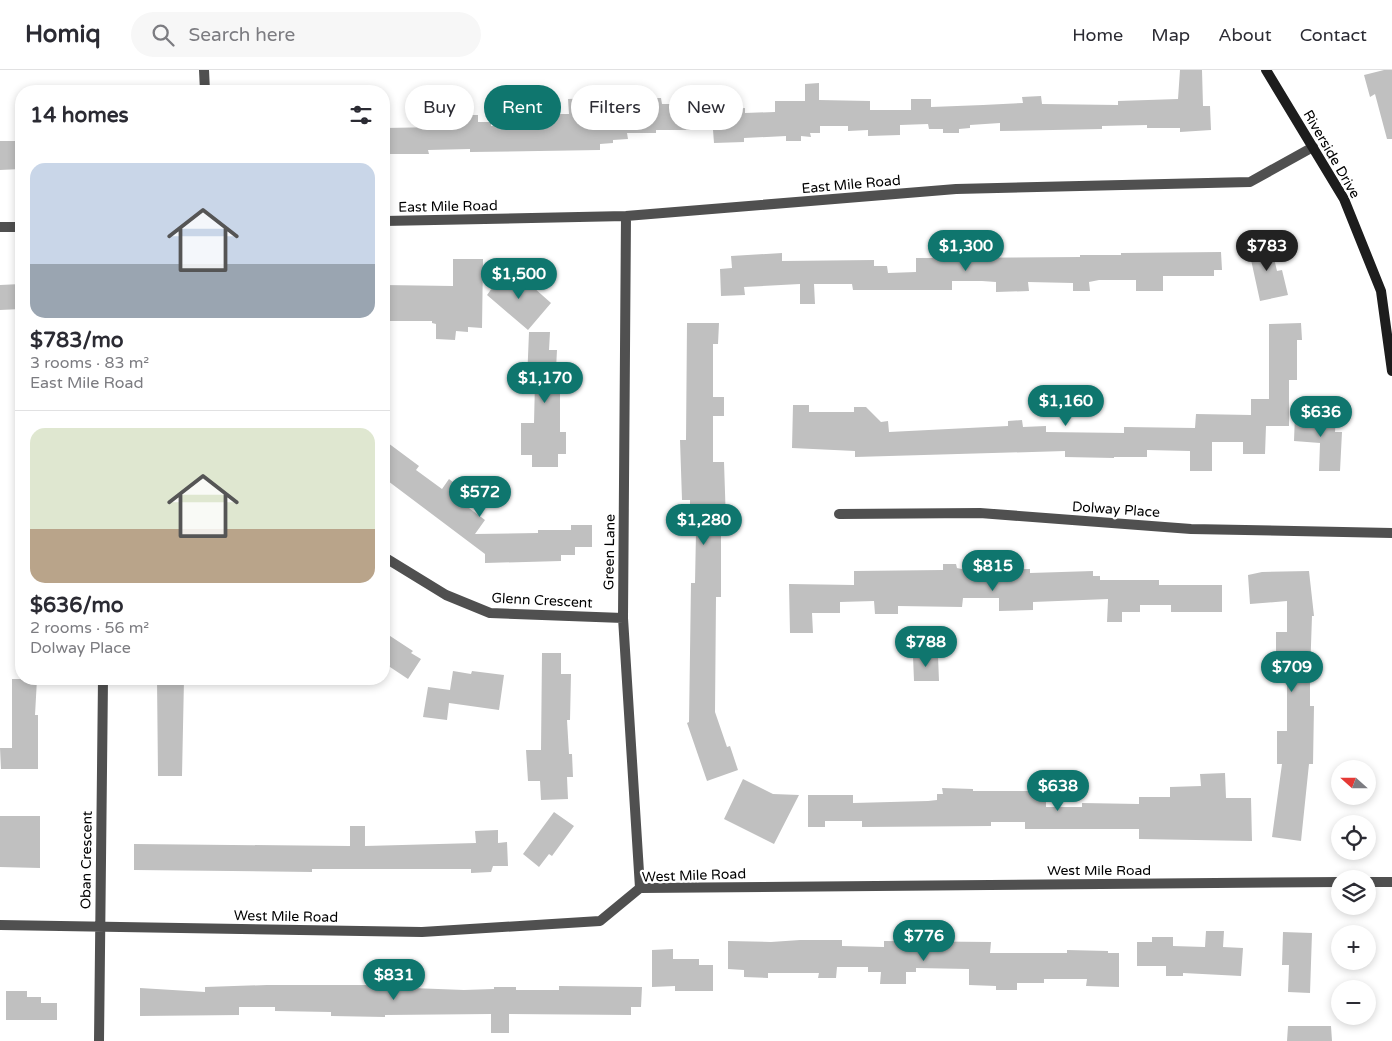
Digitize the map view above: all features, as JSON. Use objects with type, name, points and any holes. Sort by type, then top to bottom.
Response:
[{"type":"main road","name":"Riverside Drive","points":[[1266,70],[1344,199],[1381,291],[1392,372]]},
{"type":"street","points":[[204,70],[204,85]]},
{"type":"street","name":"East Mile Road","points":[[390,221],[626,216],[956,189],[1250,182],[1313,147]]},
{"type":"street","name":"Green Lane","points":[[626,216],[623,618],[640,888]]},
{"type":"street","points":[[0,227],[15,227]]},
{"type":"street","name":"Dolway Place","points":[[839,514],[980,513],[1191,529],[1392,533]]},
{"type":"street","name":"Glenn Crescent","points":[[390,561],[446,595],[490,613],[623,618]]},
{"type":"street","name":"Oban Crescent","points":[[99,1041],[103,685]]},
{"type":"street","name":"West Mile Road","points":[[0,925],[422,932],[600,921],[640,888],[1331,882]]},
{"type":"street","points":[[1376,882],[1392,882]]},
{"type":"building","points":[[1180,70],[1202,70],[1203,106],[1210,106],[1211,130],[1180,132],[1180,128],[1147,128],[1147,125],[1102,126],[1102,129],[1000,131],[1000,123],[970,125],[970,128],[959,129],[959,133],[943,133],[943,129],[929,129],[928,124],[900,125],[900,135],[868,136],[868,130],[848,131],[848,126],[820,126],[820,133],[810,133],[811,137],[801,136],[801,141],[786,141],[786,136],[744,138],[744,142],[714,143],[713,130],[743,130],[743,108],[745,108],[745,113],[775,112],[775,101],[805,101],[805,84],[819,83],[819,100],[870,101],[870,110],[911,110],[911,99],[931,99],[931,107],[1023,103],[1022,97],[1041,96],[1042,104],[1118,105],[1118,101],[1178,99]]},
{"type":"building","points":[[1392,70],[1392,139],[1387,139],[1375,94],[1370,97],[1364,75]]},
{"type":"building","points":[[659,98],[661,98],[662,104],[669,104],[669,130],[659,130]]},
{"type":"building","points":[[568,99],[571,99],[571,130],[656,130],[656,133],[627,133],[628,139],[613,140],[613,143],[600,144],[600,150],[470,152],[470,149],[428,150],[429,154],[390,154],[390,128],[405,128],[405,130],[474,130],[474,115],[478,115],[478,122],[484,122],[484,130],[561,130],[561,114],[569,114]]},
{"type":"building","points":[[0,141],[15,141],[15,169],[0,170]]},
{"type":"building","points":[[1270,241],[1277,271],[1282,270],[1288,295],[1260,301],[1248,246]]},
{"type":"building","points":[[1221,252],[1222,270],[1214,270],[1214,276],[1163,276],[1163,291],[1136,291],[1136,280],[1099,280],[1089,282],[1090,291],[1073,291],[1073,283],[1028,282],[1029,291],[996,292],[996,282],[952,281],[952,290],[853,290],[852,284],[814,284],[815,304],[800,304],[800,284],[744,287],[745,295],[721,296],[720,269],[732,268],[731,256],[782,253],[782,261],[874,260],[874,266],[887,266],[888,273],[916,272],[916,258],[1080,257],[1080,255],[1121,255],[1121,253]]},
{"type":"building","points":[[453,259],[483,259],[482,328],[468,327],[468,332],[456,331],[455,340],[436,339],[436,324],[432,323],[432,321],[390,321],[390,285],[453,286]]},
{"type":"building","points":[[506,269],[530,290],[533,287],[551,303],[528,330],[487,295]]},
{"type":"building","points":[[15,284],[15,309],[0,310],[0,285]]},
{"type":"building","points":[[687,323],[719,323],[718,344],[713,344],[713,397],[724,397],[724,416],[713,416],[713,462],[724,462],[726,522],[721,522],[721,597],[716,597],[715,712],[727,747],[730,746],[738,770],[707,781],[687,723],[689,722],[691,583],[695,583],[696,532],[690,532],[690,500],[682,500],[680,440],[686,440]]},
{"type":"building","points":[[1301,323],[1302,340],[1297,340],[1297,380],[1289,380],[1289,426],[1266,426],[1265,454],[1243,454],[1243,442],[1212,442],[1212,471],[1190,471],[1190,451],[1147,450],[1147,457],[1114,458],[1065,457],[1065,451],[855,457],[855,451],[792,448],[793,405],[809,405],[809,412],[854,412],[854,407],[866,407],[881,422],[888,421],[889,432],[1008,426],[1008,421],[1022,420],[1023,427],[1046,426],[1046,432],[1124,433],[1124,427],[1195,428],[1196,414],[1251,415],[1251,399],[1269,399],[1269,324]]},
{"type":"building","points":[[529,332],[550,332],[549,350],[557,350],[556,369],[570,370],[569,393],[560,393],[560,432],[566,432],[566,454],[558,454],[558,467],[532,467],[532,455],[521,455],[521,423],[534,423],[535,382],[527,381]]},
{"type":"building","points":[[1295,414],[1336,416],[1335,432],[1342,432],[1340,471],[1319,471],[1320,443],[1294,441]]},
{"type":"building","points":[[390,444],[419,466],[416,470],[442,489],[449,479],[467,493],[461,502],[485,520],[475,534],[538,533],[538,530],[571,530],[571,525],[592,525],[592,547],[575,547],[575,555],[561,555],[561,561],[485,563],[485,554],[390,483]]},
{"type":"building","points":[[943,564],[956,564],[957,568],[966,570],[1030,569],[1030,573],[1093,571],[1093,576],[1100,576],[1100,580],[1159,580],[1159,585],[1222,585],[1222,612],[1171,612],[1171,605],[1140,605],[1140,612],[1122,612],[1122,622],[1107,622],[1108,599],[1033,602],[1033,610],[999,611],[999,598],[963,598],[962,607],[898,606],[898,614],[875,614],[874,601],[840,602],[840,613],[812,613],[813,633],[790,633],[789,584],[854,585],[854,571],[943,570]]},
{"type":"building","points":[[1309,571],[1314,616],[1312,616],[1310,674],[1310,706],[1314,706],[1313,764],[1309,764],[1301,841],[1272,837],[1282,764],[1277,764],[1277,731],[1287,731],[1287,662],[1276,662],[1276,632],[1287,632],[1287,601],[1250,604],[1248,575],[1262,572]]},
{"type":"building","points":[[390,636],[413,651],[411,653],[421,659],[408,679],[390,667]]},
{"type":"building","points":[[542,653],[561,653],[561,674],[571,674],[570,720],[567,720],[569,754],[572,754],[573,777],[567,777],[568,799],[541,800],[540,781],[528,781],[526,750],[541,750]]},
{"type":"building","points":[[913,656],[938,656],[939,681],[914,681]]},
{"type":"building","points":[[453,671],[471,674],[472,671],[504,675],[499,710],[449,703],[447,720],[423,717],[428,687],[450,690]]},
{"type":"building","points":[[12,679],[15,679],[15,685],[37,685],[35,715],[38,715],[38,769],[1,769],[0,748],[12,748]]},
{"type":"building","points":[[157,685],[184,685],[182,776],[158,776]]},
{"type":"building","points":[[1225,773],[1226,798],[1251,798],[1252,841],[1139,839],[1139,829],[1025,829],[1025,822],[991,822],[991,826],[862,827],[862,821],[825,821],[825,827],[808,827],[808,795],[853,795],[853,803],[928,801],[937,800],[937,794],[943,794],[942,788],[973,789],[973,791],[1046,791],[1046,807],[1082,807],[1082,803],[1139,804],[1139,797],[1170,797],[1170,787],[1201,786],[1200,774]]},
{"type":"building","points":[[743,779],[773,794],[799,795],[774,844],[724,819]]},
{"type":"building","points":[[554,812],[574,826],[552,856],[549,854],[539,867],[523,854]]},
{"type":"building","points":[[0,816],[40,816],[40,868],[0,867]]},
{"type":"building","points":[[350,826],[365,826],[365,846],[476,843],[475,831],[498,830],[498,843],[507,842],[508,866],[493,866],[491,872],[471,873],[471,869],[312,869],[312,872],[134,870],[134,844],[350,846]]},
{"type":"building","points":[[1206,931],[1224,931],[1223,947],[1243,948],[1241,976],[1183,973],[1183,976],[1166,976],[1166,966],[1137,966],[1137,942],[1152,942],[1152,937],[1173,937],[1173,946],[1205,947]]},
{"type":"building","points":[[1283,932],[1312,933],[1310,993],[1288,992],[1289,965],[1282,965]]},
{"type":"building","points":[[842,940],[842,946],[884,947],[884,941],[991,942],[990,953],[1067,953],[1067,950],[1108,951],[1108,953],[1119,953],[1119,987],[1086,986],[1087,979],[1044,979],[1044,983],[1017,983],[1017,990],[996,990],[996,986],[969,985],[969,969],[916,968],[916,972],[906,972],[906,984],[880,984],[881,972],[868,972],[868,967],[837,967],[836,978],[818,978],[819,973],[768,973],[768,978],[744,977],[744,970],[728,969],[728,941],[771,942]]},
{"type":"building","points":[[673,949],[673,959],[699,959],[699,965],[713,965],[713,991],[675,991],[675,986],[652,987],[652,950]]},
{"type":"building","points":[[396,985],[412,986],[412,988],[464,990],[494,989],[494,987],[516,987],[516,990],[559,990],[559,986],[642,987],[641,1007],[631,1007],[631,1015],[509,1014],[509,1033],[491,1033],[491,1014],[385,1015],[385,1017],[331,1016],[331,1012],[275,1011],[275,1007],[239,1007],[239,1015],[140,1016],[140,988],[205,992],[205,987]]},
{"type":"building","points":[[6,991],[27,991],[27,997],[41,997],[41,1003],[57,1003],[57,1020],[6,1020]]},
{"type":"building","points":[[1288,1026],[1331,1026],[1332,1041],[1287,1041]]}]
